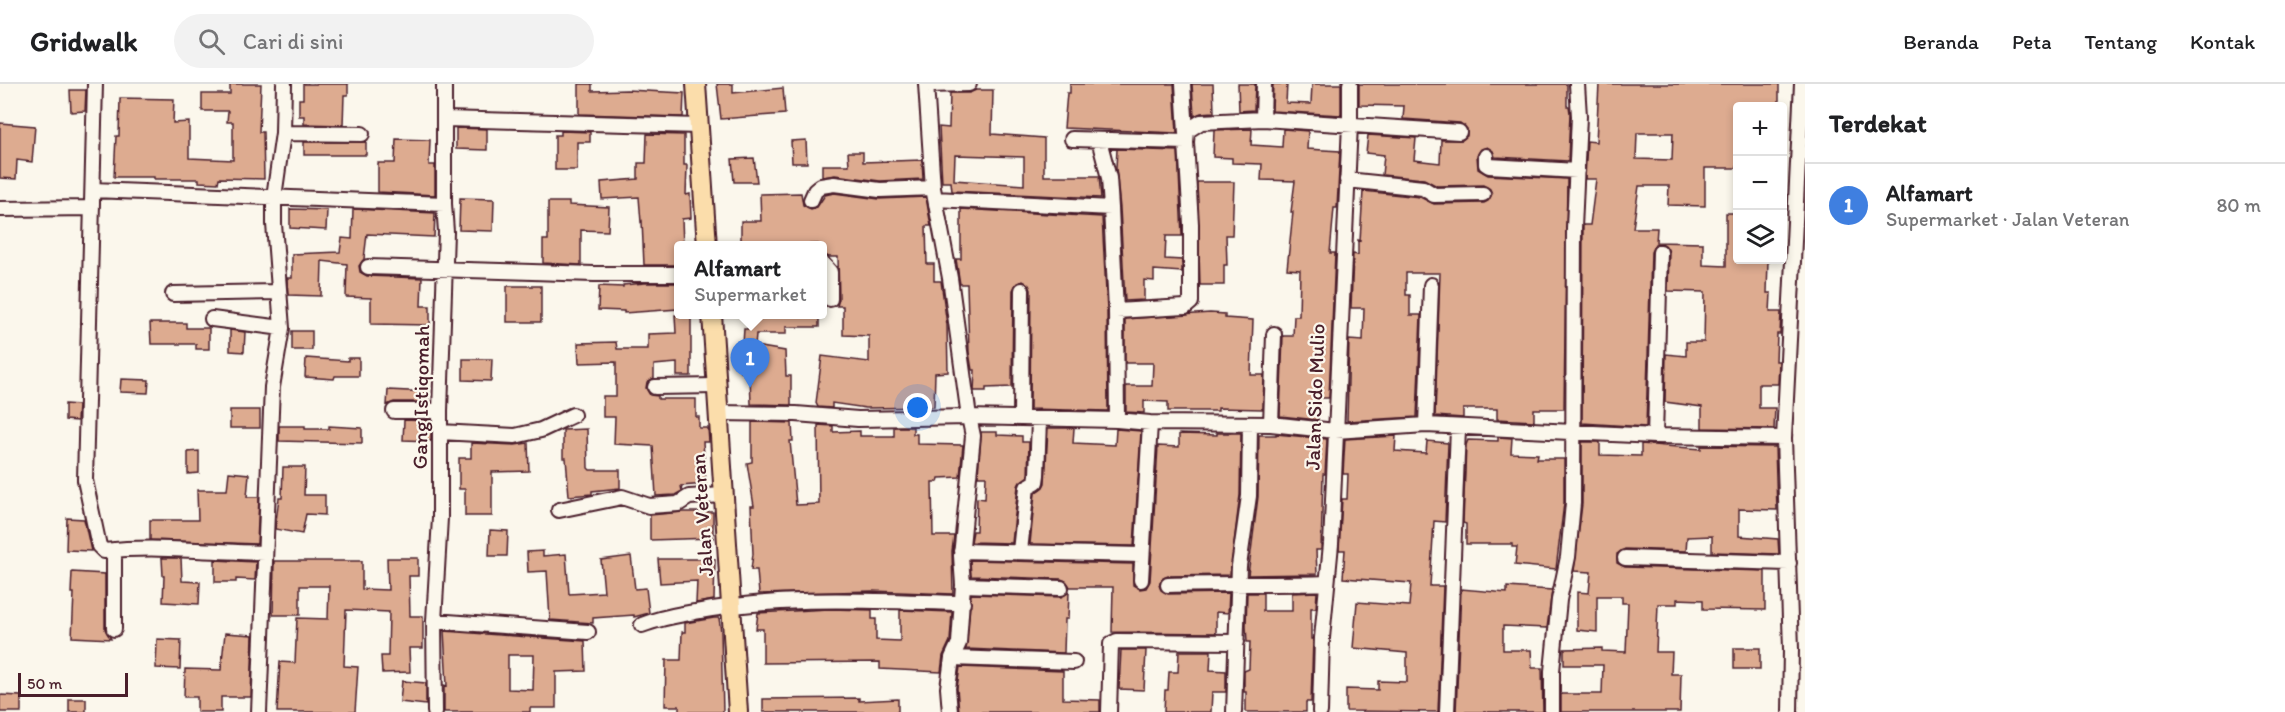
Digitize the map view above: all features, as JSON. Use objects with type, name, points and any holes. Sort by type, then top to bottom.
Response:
[{"type":"main road","points":[[696,84],[707,241]]},
{"type":"main road","name":"Jalan Veteran","points":[[712,319],[738,712]]},
{"type":"street","points":[[95,84],[85,480],[99,546],[104,550],[165,548],[265,553]]},
{"type":"street","points":[[259,712],[272,387],[282,328],[274,197],[283,133],[284,84]]},
{"type":"street","name":"Gang Istiqomah","points":[[435,712],[434,621],[440,518],[440,411],[446,232],[444,84]]},
{"type":"street","points":[[950,712],[948,687],[952,658],[959,643],[963,603],[961,551],[973,436],[950,278],[934,193],[926,84],[969,84]]},
{"type":"street","points":[[1116,311],[1185,307],[1191,302],[1191,225],[1183,84]]},
{"type":"street","points":[[1263,119],[1264,84]]},
{"type":"street","name":"Jalan Sido Mulio","points":[[1320,712],[1322,638],[1331,544],[1350,84]]},
{"type":"street","points":[[1552,712],[1552,671],[1559,600],[1568,557],[1573,503],[1574,228],[1579,116],[1577,84]]},
{"type":"street","points":[[1790,712],[1789,563],[1784,438],[1802,84]]},
{"type":"street","points":[[445,119],[699,126]]},
{"type":"street","points":[[1186,138],[1189,128],[1201,122],[1263,119],[1459,132]]},
{"type":"street","points":[[283,133],[362,134]]},
{"type":"street","points":[[1072,139],[1186,138]]},
{"type":"street","points":[[1099,140],[1109,178],[1111,208],[1116,311],[1117,420]]},
{"type":"street","points":[[1486,156],[1486,164],[1490,166],[1577,171]]},
{"type":"street","points":[[1347,180],[1423,188],[1434,195],[1483,195]]},
{"type":"street","points":[[811,200],[815,191],[822,186],[834,184],[880,190],[1111,208]]},
{"type":"street","points":[[93,190],[444,204]]},
{"type":"street","points":[[0,209],[92,208]]},
{"type":"street","points":[[1655,436],[1660,252]]},
{"type":"street","points":[[369,267],[594,274],[674,274]]},
{"type":"street","points":[[827,268],[830,272],[830,299]]},
{"type":"street","points":[[1425,425],[1431,285]]},
{"type":"street","points":[[1021,418],[1022,290]]},
{"type":"street","points":[[173,294],[279,292]]},
{"type":"street","points":[[212,319],[282,328]]},
{"type":"street","points":[[1271,424],[1274,334]]},
{"type":"street","points":[[655,387],[716,386]]},
{"type":"street","points":[[394,411],[440,411]]},
{"type":"street","points":[[718,413],[796,414],[858,419],[969,417],[1117,420],[1150,423],[1271,424],[1335,431],[1425,425],[1458,428],[1572,430],[1655,436],[1784,438]]},
{"type":"street","points":[[440,432],[515,436],[541,430],[573,415]]},
{"type":"street","points":[[1020,551],[1027,487],[1036,482],[1037,476],[1039,420]]},
{"type":"street","points":[[1141,580],[1150,423]]},
{"type":"street","points":[[1234,712],[1238,584],[1250,496],[1250,424]]},
{"type":"street","points":[[1447,712],[1458,428]]},
{"type":"street","points":[[559,510],[622,497],[649,506],[678,504],[689,496],[723,495]]},
{"type":"street","points":[[114,550],[114,629]]},
{"type":"street","points":[[961,551],[1141,555]]},
{"type":"street","points":[[1625,558],[1789,563]]},
{"type":"street","points":[[1168,585],[1327,583]]},
{"type":"street","points":[[963,585],[1061,588]]},
{"type":"street","points":[[642,625],[655,620],[731,605],[843,601],[963,603]]},
{"type":"street","points":[[434,621],[588,632]]},
{"type":"street","points":[[1109,712],[1111,644],[1117,641],[1237,642]]},
{"type":"street","points":[[952,658],[1074,662]]},
{"type":"building","points":[[230,84],[261,84],[259,132],[263,132],[264,179],[219,178],[218,183],[199,182],[199,179],[114,177],[116,136],[119,136],[120,98],[174,99],[173,123],[189,122],[189,158],[233,160],[233,122],[227,122],[228,111],[202,111],[202,94],[230,94]]},
{"type":"building","points":[[303,84],[348,84],[348,95],[344,95],[343,125],[304,124],[304,116],[299,116],[299,99],[303,99]]},
{"type":"building","points":[[579,84],[592,84],[592,91],[684,93],[683,117],[579,114]]},
{"type":"building","points":[[717,84],[733,84],[733,93],[783,88],[785,114],[721,119]]},
{"type":"building","points":[[1070,84],[1174,84],[1177,133],[1064,128]]},
{"type":"building","points":[[1192,84],[1213,84],[1214,112],[1194,116]]},
{"type":"building","points":[[1238,84],[1255,84],[1254,110],[1239,111]]},
{"type":"building","points":[[1273,84],[1287,84],[1286,103],[1311,104],[1312,84],[1341,84],[1341,115],[1272,111]]},
{"type":"building","points":[[1359,84],[1567,84],[1567,106],[1569,106],[1570,113],[1568,161],[1495,157],[1493,151],[1487,147],[1481,149],[1477,156],[1478,169],[1488,175],[1567,179],[1564,409],[1534,409],[1534,421],[1497,419],[1497,409],[1463,409],[1463,418],[1435,416],[1440,273],[1406,273],[1406,295],[1410,295],[1410,315],[1421,315],[1417,417],[1347,421],[1349,340],[1363,341],[1364,308],[1351,308],[1353,254],[1358,255],[1363,191],[1420,197],[1434,204],[1484,203],[1492,194],[1490,189],[1483,185],[1437,186],[1424,179],[1382,175],[1384,155],[1366,153],[1368,135],[1416,138],[1414,160],[1440,163],[1441,140],[1462,140],[1467,136],[1467,129],[1460,123],[1403,119],[1404,106],[1359,105]]},
{"type":"building","points":[[1599,84],[1779,84],[1779,102],[1733,102],[1733,168],[1705,168],[1705,206],[1668,205],[1669,186],[1639,186],[1633,228],[1657,228],[1656,242],[1703,243],[1703,265],[1726,266],[1726,213],[1733,213],[1733,264],[1768,264],[1767,293],[1771,293],[1770,312],[1781,312],[1780,334],[1777,334],[1778,384],[1759,384],[1759,408],[1775,408],[1774,429],[1702,428],[1702,407],[1665,402],[1666,354],[1686,356],[1686,342],[1704,342],[1705,292],[1668,291],[1669,252],[1661,243],[1655,244],[1651,252],[1646,427],[1582,423],[1583,225],[1590,225],[1596,179],[1585,179],[1587,141],[1596,142]],"holes":[[[1637,133],[1673,133],[1672,160],[1636,159]]]},
{"type":"building","points":[[70,90],[86,90],[85,111],[71,112]]},
{"type":"building","points":[[976,90],[993,90],[992,134],[1044,138],[1044,176],[1099,176],[1101,198],[952,191],[951,182],[942,182],[939,127],[949,128],[950,93],[969,93]],"holes":[[[955,155],[1024,157],[1024,185],[954,180]]]},
{"type":"building","points":[[0,123],[35,126],[32,162],[17,160],[16,179],[0,178]]},
{"type":"building","points":[[456,128],[487,129],[487,150],[456,149]]},
{"type":"building","points":[[1252,129],[1251,145],[1282,147],[1283,129],[1308,131],[1307,149],[1340,151],[1337,208],[1334,208],[1330,253],[1335,253],[1329,398],[1319,398],[1318,420],[1280,416],[1283,336],[1293,336],[1294,316],[1299,316],[1300,270],[1287,269],[1295,181],[1261,180],[1262,164],[1232,163],[1232,158],[1213,157],[1214,130]]},
{"type":"building","points":[[561,131],[590,132],[590,142],[577,142],[577,170],[555,170],[555,135],[561,135]]},
{"type":"building","points":[[647,134],[684,135],[684,165],[687,165],[686,195],[690,194],[691,218],[682,219],[683,241],[674,241],[674,265],[644,265],[639,197],[602,199],[601,182],[638,179],[638,163],[646,163]]},
{"type":"building","points":[[396,139],[430,140],[429,165],[435,165],[435,195],[378,192],[378,163],[395,163]]},
{"type":"building","points":[[806,140],[807,163],[792,163],[791,141]]},
{"type":"building","points":[[304,142],[366,142],[366,155],[304,155]]},
{"type":"building","points":[[1117,149],[1178,151],[1182,236],[1166,236],[1165,259],[1182,260],[1182,272],[1154,270],[1154,281],[1144,280],[1144,300],[1125,301],[1116,168]]},
{"type":"building","points":[[848,152],[863,152],[863,162],[922,160],[923,179],[880,181],[835,175],[822,177],[822,165],[849,165]]},
{"type":"building","points":[[754,158],[757,182],[734,182],[732,159]]},
{"type":"building","points":[[1197,182],[1234,182],[1232,235],[1226,235],[1227,265],[1224,265],[1224,285],[1200,285]]},
{"type":"building","points":[[801,193],[803,205],[811,209],[817,207],[825,195],[834,193],[879,199],[926,197],[931,226],[926,226],[927,264],[934,264],[934,281],[941,281],[947,325],[948,372],[935,373],[934,407],[866,408],[832,403],[832,408],[818,407],[816,403],[822,356],[869,362],[869,336],[843,335],[843,306],[837,306],[839,299],[838,257],[827,256],[827,241],[741,241],[741,221],[761,221],[760,194]]},
{"type":"building","points":[[460,198],[494,199],[493,231],[459,230]]},
{"type":"building","points":[[548,202],[609,207],[608,231],[581,230],[581,265],[543,263],[543,240],[548,240]]},
{"type":"building","points":[[290,209],[327,210],[326,230],[290,228]]},
{"type":"building","points":[[353,209],[435,213],[434,237],[367,234],[364,259],[359,266],[360,272],[367,276],[422,278],[421,306],[430,306],[430,325],[371,324],[371,298],[346,297],[347,264],[322,261],[321,296],[288,295],[287,278],[292,278],[292,254],[340,252],[342,238],[352,239]]},
{"type":"building","points":[[961,209],[1102,217],[1107,311],[1108,411],[1030,409],[1031,290],[1029,285],[1023,281],[1017,283],[1013,290],[1012,387],[974,391],[975,370],[972,370],[969,352],[967,284],[960,284],[956,259],[961,259]]},
{"type":"building","points":[[674,283],[674,309],[624,313],[624,311],[598,310],[599,286],[623,287],[623,285]]},
{"type":"building","points":[[507,286],[541,286],[541,322],[507,322]]},
{"type":"building","points":[[1225,314],[1225,318],[1253,320],[1251,375],[1264,375],[1263,409],[1218,408],[1218,411],[1168,411],[1168,402],[1144,401],[1144,413],[1126,412],[1126,386],[1152,386],[1153,363],[1125,363],[1125,319]]},
{"type":"building","points":[[675,319],[691,319],[691,376],[677,376],[677,363],[654,365],[654,378],[647,382],[646,388],[650,395],[658,396],[658,399],[696,399],[696,417],[699,417],[699,428],[708,428],[709,442],[703,442],[706,484],[681,486],[682,491],[675,495],[656,496],[653,446],[614,444],[615,417],[603,417],[603,396],[616,396],[616,362],[579,363],[578,343],[616,342],[617,349],[648,349],[648,334],[676,333]]},
{"type":"building","points":[[748,319],[819,319],[819,327],[786,327],[786,334],[756,334],[755,346],[785,351],[786,376],[791,376],[791,405],[751,404],[750,375],[744,375],[744,372],[741,372],[744,329],[748,329]]},
{"type":"building","points":[[150,323],[186,323],[186,328],[209,328],[209,349],[196,349],[196,344],[151,344]]},
{"type":"building","points":[[230,330],[245,332],[244,352],[230,351]]},
{"type":"building","points":[[292,331],[312,331],[312,350],[292,350]]},
{"type":"building","points":[[306,358],[348,361],[348,358],[359,358],[359,376],[335,376],[334,379],[305,377]]},
{"type":"building","points":[[463,359],[492,359],[491,381],[463,380]]},
{"type":"building","points":[[121,379],[149,380],[148,393],[120,392]]},
{"type":"building","points":[[388,390],[429,392],[428,402],[394,402],[387,405]]},
{"type":"building","points":[[65,404],[78,405],[77,421],[65,420]]},
{"type":"building","points":[[230,410],[260,410],[260,428],[230,428]]},
{"type":"building","points":[[404,420],[431,421],[431,441],[403,440]]},
{"type":"building","points":[[752,422],[792,423],[793,441],[790,441],[796,505],[819,504],[818,425],[833,426],[833,432],[860,431],[860,436],[894,436],[894,427],[913,427],[913,434],[917,434],[917,444],[963,445],[960,477],[939,478],[938,482],[932,482],[933,536],[954,536],[953,594],[872,591],[759,594],[757,570],[751,570],[753,554],[751,506],[754,506],[747,463],[752,462]]},
{"type":"building","points":[[279,426],[305,426],[305,429],[329,429],[329,426],[362,428],[362,443],[279,441]]},
{"type":"building","points":[[1048,428],[1074,428],[1073,443],[1115,445],[1116,429],[1141,431],[1134,546],[1030,544],[1035,493],[1045,483]]},
{"type":"building","points":[[587,429],[588,468],[590,470],[620,470],[620,488],[569,496],[566,458],[563,458],[563,430]]},
{"type":"building","points":[[981,432],[1022,436],[1022,442],[1029,442],[1028,476],[1018,486],[1012,543],[971,542],[973,531],[976,531],[977,498],[985,499],[986,476],[978,476]]},
{"type":"building","points":[[1217,433],[1241,433],[1240,495],[1230,575],[1168,576],[1163,578],[1159,585],[1161,590],[1168,594],[1229,593],[1228,613],[1216,612],[1216,633],[1112,632],[1113,587],[1070,587],[1066,581],[1061,579],[971,576],[970,560],[1133,564],[1133,585],[1140,589],[1146,588],[1150,581],[1158,446],[1179,447],[1179,434],[1217,435]]},
{"type":"building","points":[[1276,434],[1327,439],[1325,474],[1323,474],[1321,550],[1316,550],[1317,574],[1248,575],[1258,497],[1259,435]]},
{"type":"building","points":[[1396,436],[1395,451],[1426,453],[1427,441],[1448,443],[1445,522],[1434,521],[1430,586],[1443,586],[1438,712],[1346,711],[1346,689],[1378,690],[1378,681],[1407,682],[1407,653],[1353,648],[1357,602],[1409,606],[1411,583],[1343,578],[1345,550],[1339,550],[1342,499],[1347,499],[1348,474],[1343,474],[1345,439]]},
{"type":"building","points":[[1498,437],[1512,438],[1511,453],[1538,454],[1537,459],[1564,459],[1564,503],[1556,569],[1515,565],[1517,547],[1512,547],[1512,544],[1466,544],[1466,524],[1463,523],[1466,445],[1468,440],[1498,441]]},
{"type":"building","points":[[1582,442],[1600,442],[1600,455],[1641,456],[1641,444],[1701,449],[1701,446],[1775,447],[1777,510],[1739,509],[1739,536],[1778,539],[1779,554],[1712,552],[1712,536],[1687,537],[1686,551],[1625,549],[1617,554],[1617,563],[1625,567],[1765,571],[1765,610],[1703,609],[1703,600],[1677,599],[1677,604],[1658,604],[1656,652],[1672,652],[1671,674],[1681,674],[1680,712],[1561,712],[1561,694],[1602,694],[1603,665],[1564,665],[1564,649],[1602,648],[1602,651],[1626,652],[1628,603],[1622,603],[1622,596],[1597,596],[1597,632],[1577,630],[1577,592],[1589,593],[1591,572],[1574,571],[1582,504]]},
{"type":"building","points":[[471,443],[515,445],[528,443],[529,471],[492,472],[492,516],[465,516],[465,489],[459,489],[459,458],[471,458]]},
{"type":"building","points":[[199,451],[199,473],[188,474],[188,452]]},
{"type":"building","points":[[283,467],[305,467],[304,495],[325,495],[325,515],[306,514],[302,534],[275,529],[279,498],[282,498]]},
{"type":"building","points":[[229,472],[249,474],[247,497],[259,497],[257,544],[150,540],[150,520],[198,520],[197,490],[227,490]]},
{"type":"building","points":[[713,512],[713,538],[650,540],[650,515]]},
{"type":"building","points":[[67,518],[84,519],[91,551],[66,550]]},
{"type":"building","points":[[490,530],[508,531],[507,556],[489,556]]},
{"type":"building","points":[[543,551],[543,556],[566,554],[569,594],[604,592],[601,560],[631,556],[635,589],[646,588],[649,613],[634,617],[634,615],[593,618],[593,623],[550,620],[547,571],[528,572],[527,552]]},
{"type":"building","points":[[162,558],[181,558],[182,581],[200,582],[199,604],[163,602]]},
{"type":"building","points":[[387,558],[418,558],[418,576],[409,576],[410,616],[423,616],[423,648],[409,648],[410,672],[382,673],[381,656],[388,656],[389,612],[346,610],[344,666],[358,667],[355,712],[277,712],[280,662],[295,663],[297,618],[328,619],[329,586],[300,586],[300,615],[273,615],[274,561],[362,561],[362,589],[388,590]]},
{"type":"building","points":[[658,559],[715,559],[714,600],[696,603],[697,581],[660,583]]},
{"type":"building","points":[[215,560],[256,562],[255,580],[236,579],[236,582],[215,582]]},
{"type":"building","points":[[72,572],[105,574],[105,629],[111,639],[72,637],[74,593],[71,593]]},
{"type":"building","points":[[1507,587],[1552,590],[1547,628],[1503,626],[1503,650],[1531,650],[1532,668],[1542,668],[1543,712],[1456,712],[1461,589],[1507,593]]},
{"type":"building","points":[[1069,592],[1064,653],[966,649],[971,594],[1061,597]]},
{"type":"building","points":[[1317,592],[1316,608],[1311,608],[1311,639],[1313,639],[1311,702],[1306,702],[1306,712],[1246,712],[1244,671],[1249,669],[1250,642],[1247,642],[1246,626],[1247,593],[1263,593],[1263,611],[1292,611],[1292,593]]},
{"type":"building","points":[[829,609],[872,610],[872,619],[876,619],[876,640],[900,641],[900,610],[952,612],[950,641],[943,656],[941,672],[880,669],[880,662],[763,663],[763,629],[756,629],[758,613]]},
{"type":"building","points":[[719,618],[721,632],[723,712],[679,712],[679,706],[665,706],[666,660],[681,660],[682,632],[685,632],[685,623]]},
{"type":"building","points":[[444,631],[585,641],[586,671],[556,672],[556,708],[530,708],[530,712],[444,712],[444,685],[447,686]],"holes":[[[508,655],[534,655],[533,690],[508,689]]]},
{"type":"building","points":[[225,633],[253,635],[251,697],[221,697],[221,712],[197,712],[197,697],[184,697],[185,669],[221,670]]},
{"type":"building","points":[[157,639],[181,640],[180,669],[156,668]]},
{"type":"building","points":[[1734,648],[1760,648],[1760,669],[1734,669]]},
{"type":"building","points":[[1121,650],[1146,650],[1144,690],[1119,689]]},
{"type":"building","points":[[1179,651],[1211,651],[1210,670],[1226,671],[1226,692],[1212,692],[1211,712],[1164,712],[1169,672],[1178,672]]},
{"type":"building","points":[[960,667],[1063,671],[1063,699],[1100,700],[1100,712],[959,712],[957,688]]},
{"type":"building","points":[[402,681],[426,683],[426,705],[400,702]]},
{"type":"building","points":[[0,695],[21,696],[21,712],[0,712]]},
{"type":"building","points":[[859,698],[859,701],[898,699],[898,712],[763,712],[763,699]]},
{"type":"building","points":[[69,699],[86,699],[86,712],[69,712]]},
{"type":"place","name":"Alfamart","points":[[750,388]]}]
